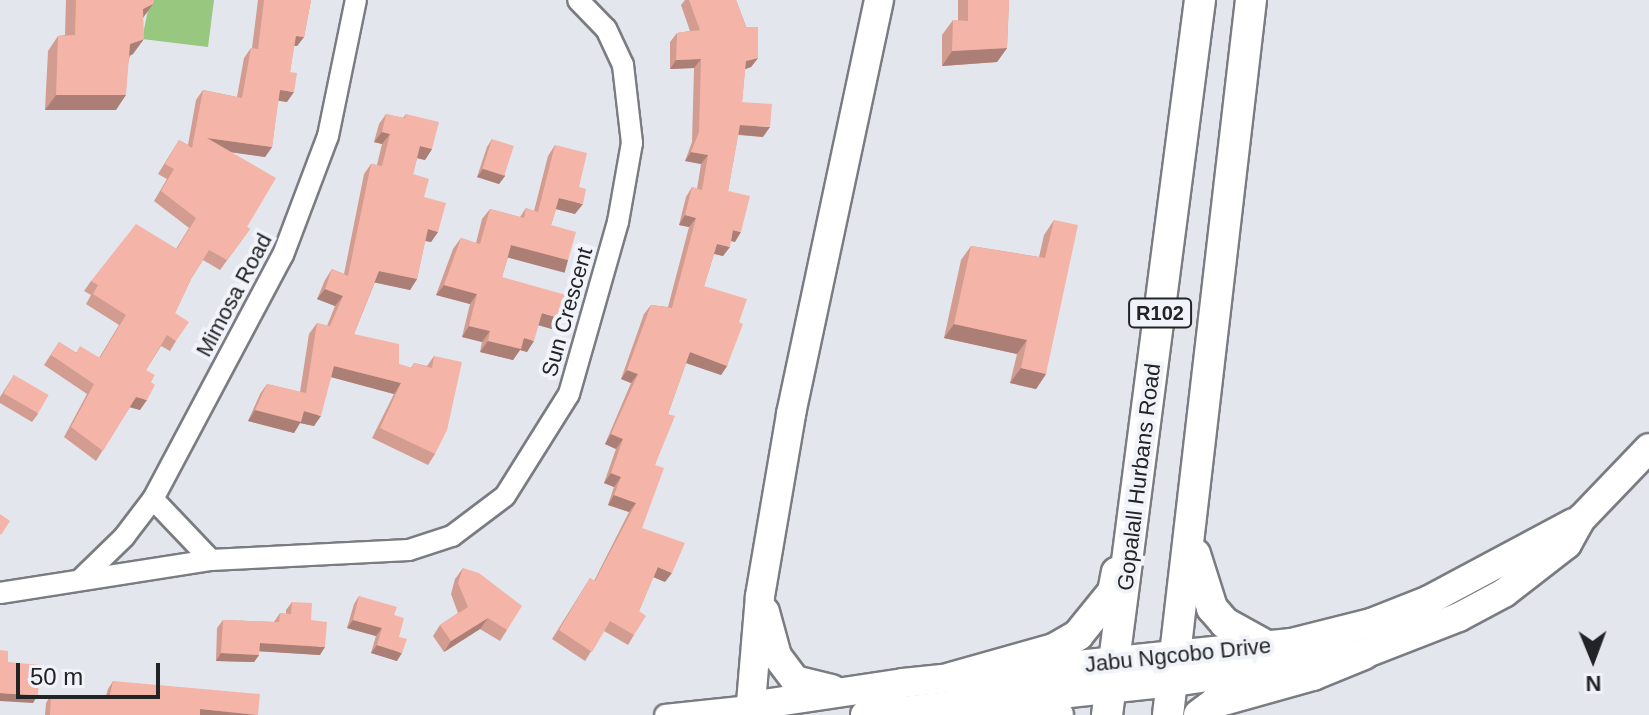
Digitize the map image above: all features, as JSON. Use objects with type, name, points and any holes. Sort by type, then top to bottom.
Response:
[{"type":"main road","points":[[750,710],[760,596],[791,414],[879,0]]},
{"type":"main road","name":"Gopalall Hurbans Road","points":[[1112,688],[1200,0]]},
{"type":"main road","name":"R102","points":[[1168,715],[1191,541],[1251,0]]},
{"type":"main road","name":"Jabu Ngcobo Drive","points":[[1175,668],[1364,654],[1459,617],[1504,593],[1567,544],[1581,519],[1649,448]]},
{"type":"main road","points":[[951,678],[1054,649],[1078,635],[1113,592],[1140,463]]},
{"type":"main road","name":"Jabu Ngcobo Drive","points":[[750,710],[860,703],[973,702],[1112,688],[1175,668],[1371,623],[1429,600],[1581,519]]},
{"type":"main road","points":[[1191,541],[1212,608],[1225,623],[1267,646]]},
{"type":"main road","points":[[760,596],[777,656],[795,680],[807,687],[860,703]]},
{"type":"main road","points":[[1199,715],[1216,702],[1313,675],[1364,654]]},
{"type":"main road","name":"Jabu Ngcobo Drive","points":[[860,703],[951,678],[1112,688]]},
{"type":"main road","points":[[973,702],[1058,715]]},
{"type":"street","name":"Mimosa Road","points":[[82,578],[124,537],[153,499],[298,222],[328,136],[356,0]]},
{"type":"street","name":"Sun Crescent","points":[[0,593],[211,560],[432,545],[473,524],[518,480],[569,394],[618,222],[632,143],[623,65],[606,29],[578,0]]},
{"type":"street","points":[[153,499],[211,560]]},
{"type":"street","points":[[665,715],[750,710]]},
{"type":"green space","points":[[150,0],[214,0],[208,47],[142,39]]},
{"type":"building","points":[[76,0],[154,0],[153,4],[143,9],[144,39],[130,44],[126,95],[56,95],[58,36],[75,35]]},
{"type":"building","points":[[264,0],[311,0],[304,37],[296,36],[290,72],[297,73],[294,92],[280,90],[272,147],[207,138],[276,178],[247,227],[250,229],[227,260],[209,250],[175,313],[189,322],[176,341],[167,335],[146,370],[155,375],[151,382],[155,385],[147,400],[136,397],[103,451],[71,427],[94,384],[51,355],[59,342],[76,353],[80,346],[100,358],[126,315],[93,294],[98,285],[91,281],[136,224],[177,249],[196,218],[161,191],[174,169],[165,164],[179,140],[192,148],[203,90],[242,98],[251,48],[258,49]]},
{"type":"building","points":[[689,0],[736,0],[746,27],[758,27],[758,58],[746,61],[742,102],[772,104],[770,127],[740,125],[728,191],[750,196],[741,232],[733,230],[730,247],[717,244],[704,286],[747,299],[739,322],[743,324],[727,366],[690,352],[668,414],[675,416],[655,465],[664,468],[642,528],[685,543],[672,573],[658,567],[639,611],[646,616],[634,635],[610,621],[592,652],[559,630],[590,578],[595,581],[636,503],[614,495],[621,477],[611,473],[623,439],[611,434],[638,374],[627,370],[651,305],[672,308],[696,218],[685,215],[692,187],[702,190],[708,155],[691,152],[699,132],[701,59],[676,60],[677,33],[700,30]]},
{"type":"building","points":[[968,0],[1009,0],[1007,48],[952,51],[953,20],[968,21]]},
{"type":"building","points":[[386,114],[405,118],[406,114],[439,122],[432,149],[420,146],[413,174],[429,179],[424,197],[446,203],[438,232],[428,229],[417,279],[379,271],[354,334],[399,344],[399,364],[412,368],[414,363],[432,368],[434,356],[462,362],[447,430],[435,454],[380,428],[401,383],[334,366],[321,416],[304,411],[301,422],[255,410],[267,384],[306,393],[317,323],[330,326],[343,296],[325,289],[332,269],[348,276],[371,164],[382,166],[390,134],[382,132]]},
{"type":"building","points":[[492,139],[514,146],[504,176],[482,168]]},
{"type":"building","points":[[555,145],[587,153],[579,187],[586,189],[583,204],[559,198],[551,225],[576,232],[568,260],[511,245],[502,277],[566,295],[559,318],[542,313],[534,341],[524,338],[521,349],[488,341],[490,331],[469,326],[477,294],[444,285],[461,238],[480,244],[490,209],[524,218],[526,208],[538,212]]},
{"type":"building","points":[[1054,220],[1078,225],[1046,374],[1021,368],[1027,340],[954,324],[971,246],[1045,258]]},
{"type":"building","points":[[14,375],[49,395],[38,413],[4,393]]},
{"type":"building","points":[[0,514],[10,521],[1,535],[0,534]]},
{"type":"building","points":[[463,568],[479,573],[522,606],[507,630],[488,618],[451,641],[440,625],[468,607],[458,583]]},
{"type":"building","points":[[359,596],[397,607],[394,615],[404,618],[399,637],[407,639],[402,653],[377,645],[382,628],[353,620]]},
{"type":"building","points":[[292,602],[312,603],[311,620],[327,622],[325,647],[260,643],[259,655],[221,653],[223,620],[279,622],[280,613],[291,614]]},
{"type":"building","points":[[0,650],[8,651],[8,662],[40,665],[38,695],[0,693]]},
{"type":"building","points":[[113,681],[260,694],[258,715],[200,709],[200,715],[50,715],[51,695],[109,699]]}]
